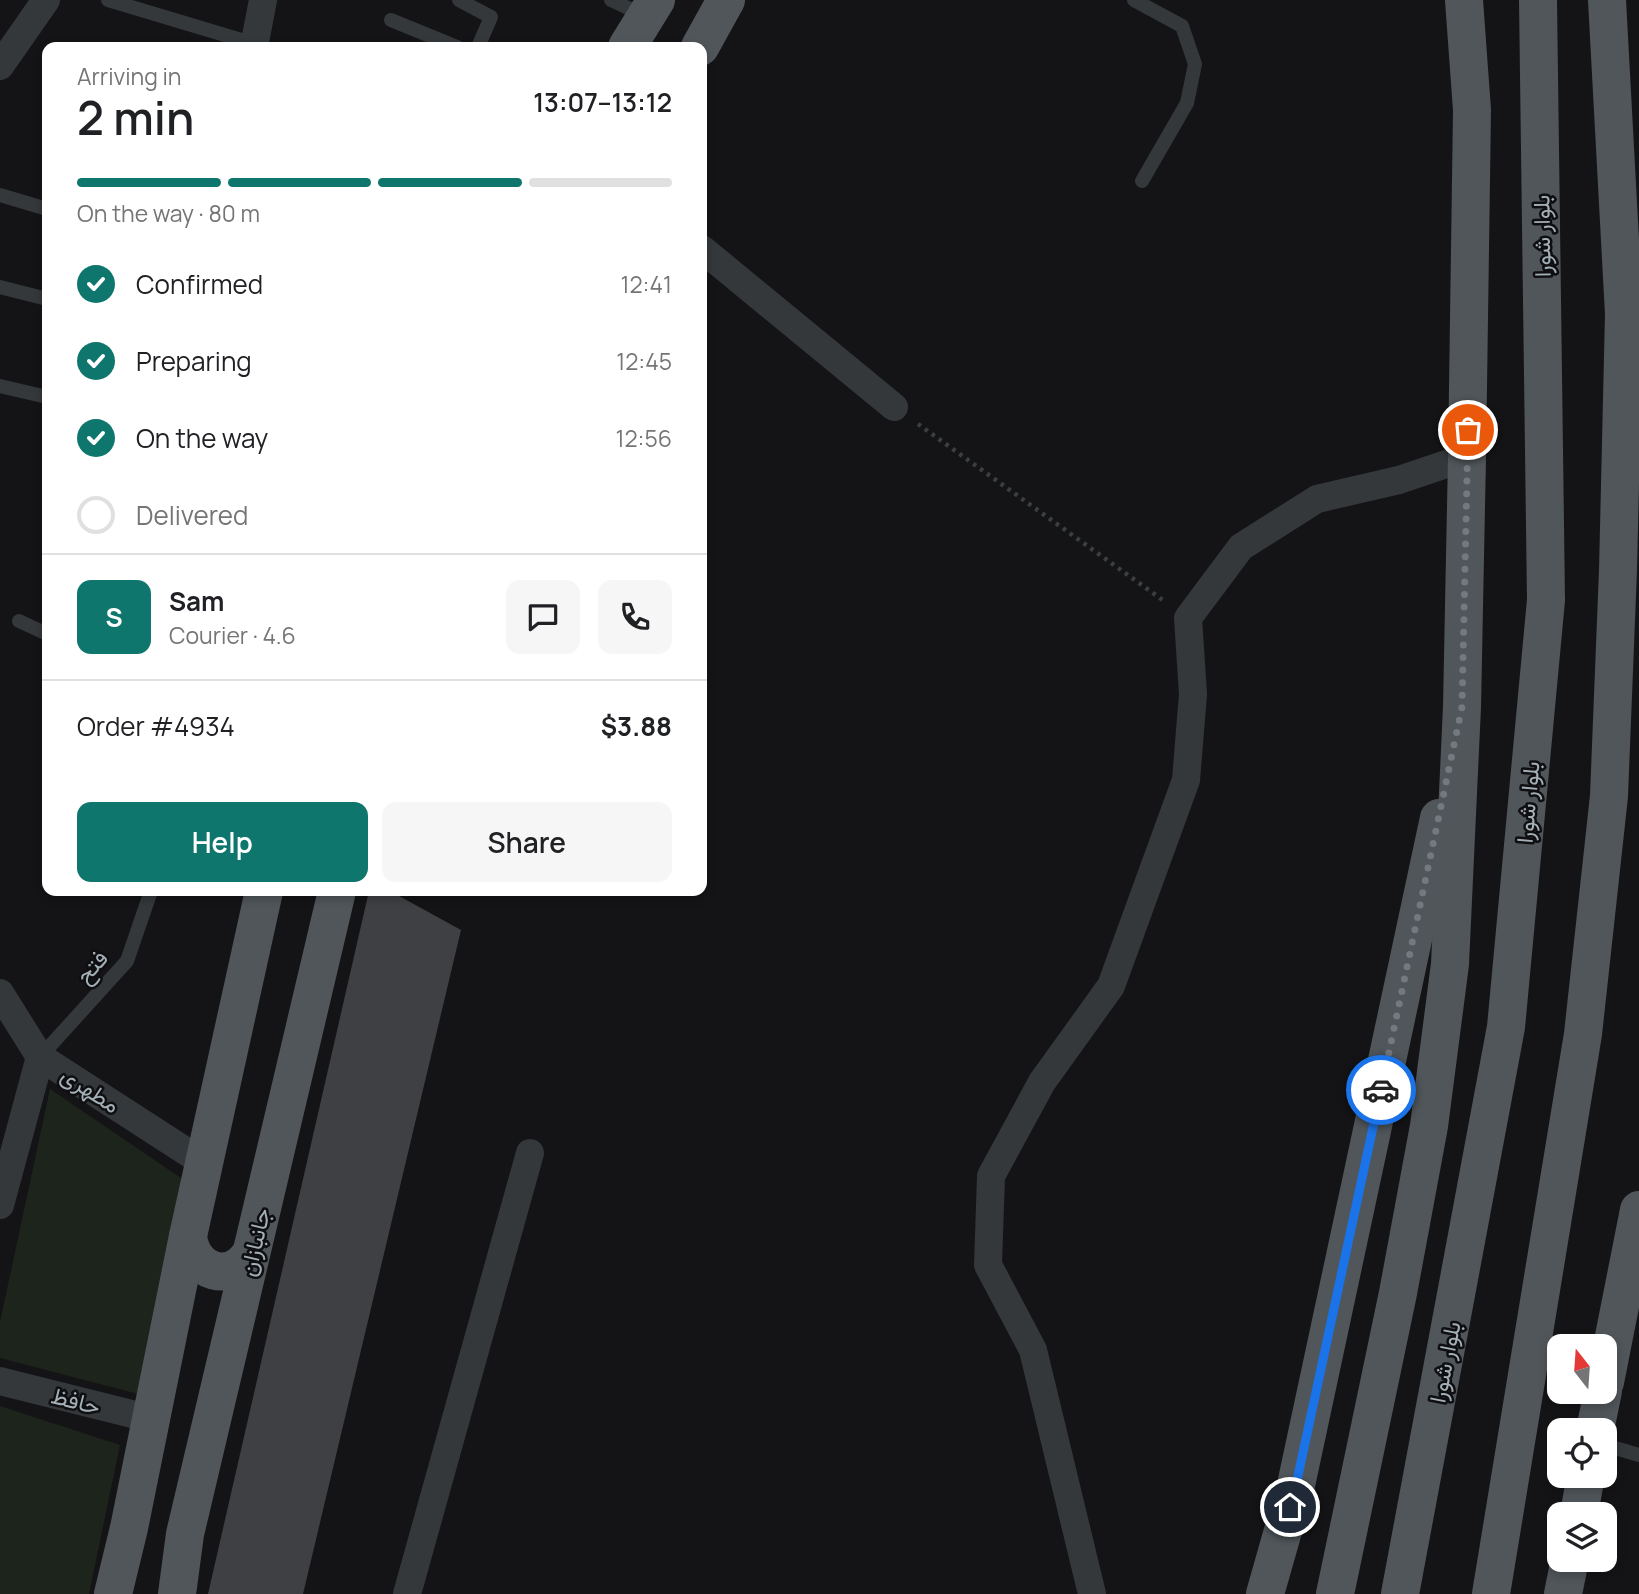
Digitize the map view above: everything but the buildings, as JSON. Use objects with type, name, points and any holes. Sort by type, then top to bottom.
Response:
[{"type":"main road","points":[[703,42],[726,0]]},
{"type":"main road","points":[[1335,1594],[1398,1293],[1429,1126],[1450,964],[1462,707],[1467,457],[1472,110],[1464,0]]},
{"type":"main road","name":"بلوار شورا","points":[[1400,1594],[1506,1027],[1546,600],[1538,0]]},
{"type":"main road","points":[[1491,1594],[1583,1034],[1609,796],[1624,314],[1607,0]]},
{"type":"main road","points":[[1265,1594],[1296,1485],[1462,707]]},
{"type":"main road","points":[[113,1594],[263,896]]},
{"type":"main road","name":"جانبازان","points":[[177,1594],[185,1534],[336,896]]},
{"type":"main road","points":[[1617,1344],[1631,1299],[1639,1210]]},
{"type":"main road","points":[[188,1236],[192,1254],[205,1267],[213,1270],[231,1270],[246,1260],[251,1252]]},
{"type":"main road","points":[[1563,1594],[1567,1572]]},
{"type":"street","points":[[0,66],[46,0]]},
{"type":"street","points":[[255,42],[263,0]]},
{"type":"street","points":[[707,252],[894,407]]},
{"type":"street","points":[[1092,1594],[1033,1350],[988,1265],[991,1177],[1042,1082],[1111,986],[1186,780],[1193,694],[1188,618],[1241,547],[1317,499],[1399,480],[1467,457]]},
{"type":"street","name":"مطهری","points":[[0,993],[40,1056],[204,1163]]},
{"type":"street","points":[[0,1205],[40,1056]]},
{"type":"street","points":[[407,1594],[530,1153]]},
{"type":"street","name":"حافظ","points":[[0,1381],[152,1419]]},
{"type":"lane","points":[[107,0],[241,42]]},
{"type":"lane","points":[[459,0],[491,18],[480,42]]},
{"type":"lane","points":[[611,0],[643,21]]},
{"type":"lane","points":[[1134,0],[1182,26],[1195,64],[1187,103],[1142,181]]},
{"type":"lane","points":[[391,20],[445,42]]},
{"type":"lane","points":[[0,195],[42,208]]},
{"type":"lane","points":[[0,287],[42,298]]},
{"type":"lane","points":[[0,386],[42,396]]},
{"type":"lane","points":[[19,621],[42,632]]},
{"type":"lane","name":"فتح","points":[[40,1056],[127,961],[149,896]]},
{"type":"lane","points":[[1617,1449],[1639,1455]]},
{"type":"path","points":[[894,407],[1188,618]]},
{"type":"shaded area","points":[[50,1089],[184,1180],[142,1395],[0,1358],[0,1322]]},
{"type":"shaded area","points":[[0,1406],[120,1445],[89,1594],[0,1594]]},
{"type":"way so far","points":[[1381,1090],[1462,707],[1468,430]]},
{"type":"route","points":[[1290,1507],[1381,1090]]}]
